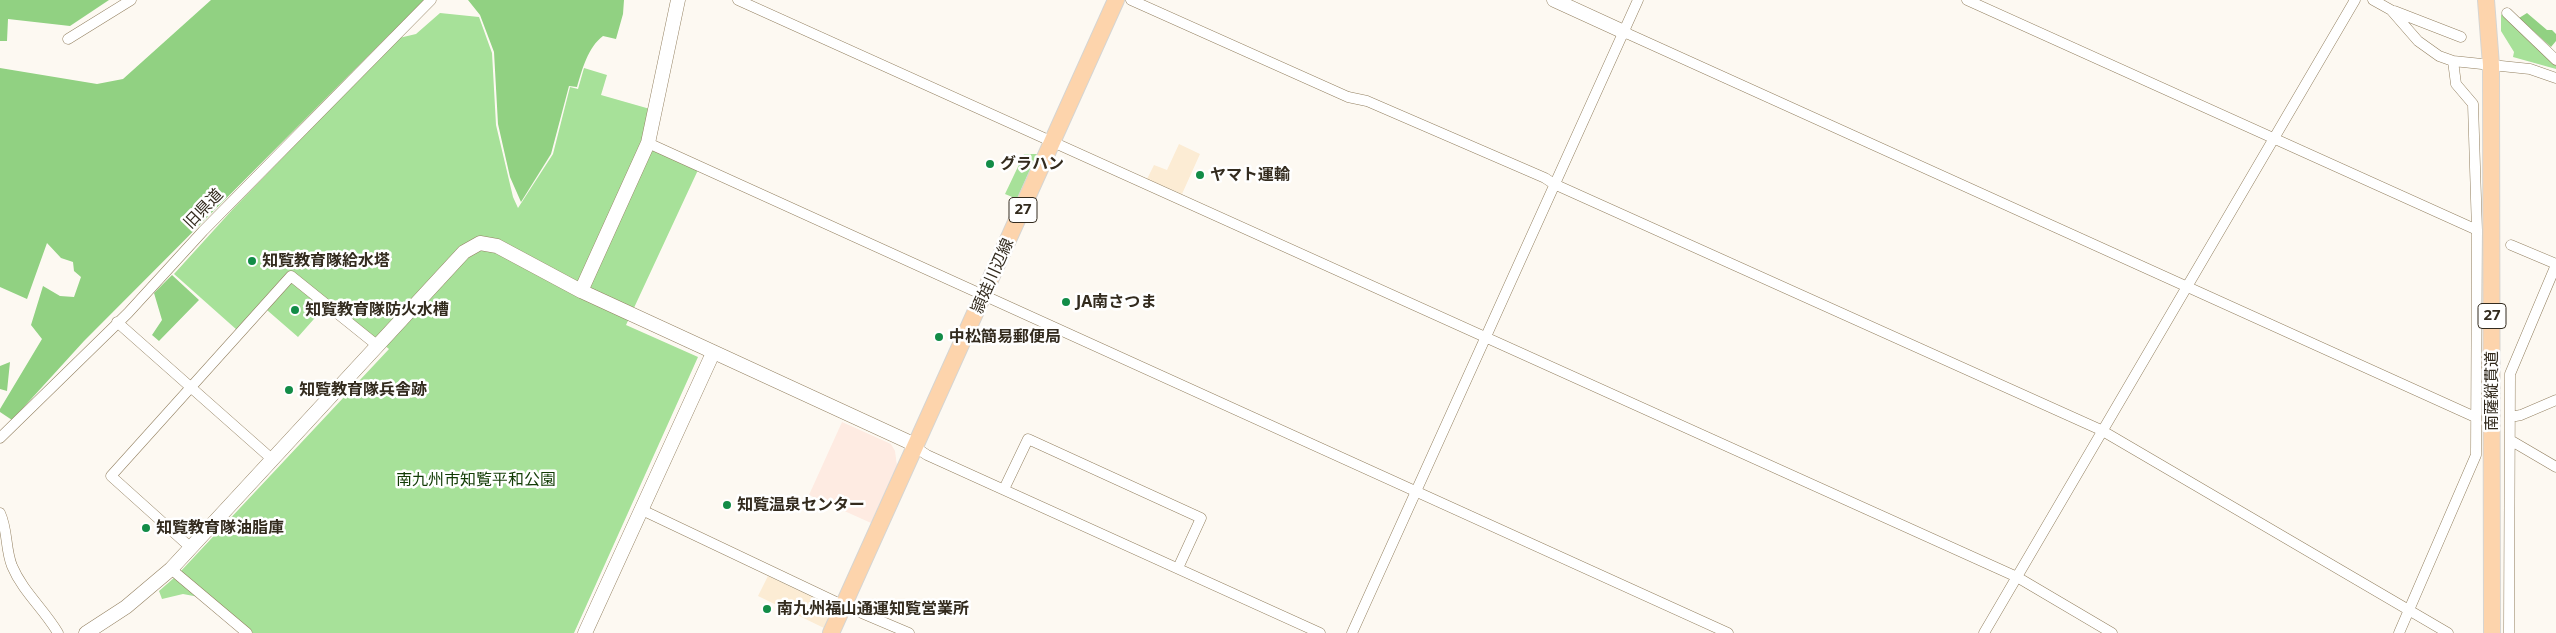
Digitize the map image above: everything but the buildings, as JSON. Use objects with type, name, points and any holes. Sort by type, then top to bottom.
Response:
[{"type":"main road","name":"頴娃川辺線","points":[[831,633],[1116,0]]},
{"type":"main road","name":"南薩縦貫道","points":[[2486,0],[2491,65],[2492,633]]},
{"type":"street","points":[[68,39],[131,0]]},
{"type":"street","name":"旧県道","points":[[0,438],[117,322],[203,231],[431,0]]},
{"type":"street","points":[[581,291],[648,143],[678,0]]},
{"type":"street","points":[[738,0],[2016,577],[2112,633]]},
{"type":"street","points":[[1131,0],[1348,97],[1367,101],[1545,178],[1554,184],[2101,430],[2448,633]]},
{"type":"street","points":[[1554,0],[2475,417]]},
{"type":"street","points":[[1352,633],[1638,0]]},
{"type":"street","points":[[1967,0],[2477,230]]},
{"type":"street","points":[[1984,633],[2101,430],[2355,0]]},
{"type":"street","points":[[2373,0],[2391,10],[2462,37]]},
{"type":"street","points":[[2391,10],[2429,50],[2453,61],[2530,69],[2556,78]]},
{"type":"street","points":[[2507,13],[2556,60]]},
{"type":"street","points":[[2399,633],[2476,455],[2477,230],[2473,104],[2456,84],[2453,61]]},
{"type":"street","points":[[648,143],[1728,633]]},
{"type":"street","points":[[86,633],[126,607],[171,569],[464,252],[480,243],[497,246],[581,291],[908,442],[918,452],[1004,489],[1320,633]]},
{"type":"street","points":[[2509,633],[2510,374],[2556,264],[2511,245]]},
{"type":"street","points":[[190,548],[111,476],[291,276],[378,346]]},
{"type":"street","points":[[117,322],[273,460]]},
{"type":"street","points":[[585,633],[713,353]]},
{"type":"street","points":[[2510,417],[2521,415],[2556,400]]},
{"type":"street","points":[[1004,489],[1028,438],[1201,518],[1178,568]]},
{"type":"street","points":[[2510,440],[2556,467]]},
{"type":"street","points":[[642,510],[844,605],[909,633]]},
{"type":"street","points":[[0,513],[6,525],[11,564],[24,590],[48,617],[58,633]]},
{"type":"street","points":[[171,569],[247,633]]},
{"type":"shaded area","points":[[1179,144],[1200,154],[1182,194],[1147,179],[1154,165],[1167,170]]},
{"type":"shaded area","points":[[842,422],[891,444],[895,451],[897,466],[871,523],[809,495]]},
{"type":"shaded area","points":[[768,576],[829,605],[831,614],[824,628],[758,596]]},
{"type":"green space","points":[[0,0],[109,0],[70,26],[8,19],[7,41],[0,41]]},
{"type":"green space","points":[[211,0],[436,0],[390,34],[84,341],[12,420],[0,412],[0,409],[42,339],[31,325],[43,286],[60,296],[74,297],[81,277],[74,271],[73,262],[61,258],[47,243],[27,299],[0,287],[0,68],[97,84],[123,79]]},
{"type":"green space","points":[[468,0],[624,0],[623,14],[616,39],[603,36],[593,46],[586,59],[577,87],[569,86],[551,154],[521,202],[510,177],[498,124],[494,52],[480,15]]},
{"type":"green space","name":"南九州市知覧平和公園","points":[[440,13],[479,17],[492,53],[496,125],[513,197],[518,208],[553,154],[570,87],[578,89],[584,68],[607,75],[601,95],[650,109],[641,144],[698,170],[626,325],[698,357],[574,633],[253,633],[180,572],[389,349],[329,302],[298,337],[260,304],[237,330],[174,274],[233,209],[399,38],[416,34]]},
{"type":"green space","points":[[2527,13],[2547,30],[2552,30],[2556,34],[2556,41],[2551,47],[2519,18]]},
{"type":"green space","points":[[2501,14],[2556,64],[2556,69],[2513,57],[2514,52],[2501,31]]},
{"type":"green space","points":[[1024,154],[1037,154],[1017,199],[1005,194]]},
{"type":"green space","points":[[172,275],[199,300],[159,341],[152,335],[162,320],[154,293]]},
{"type":"green space","points":[[10,362],[7,391],[0,389],[0,366]]},
{"type":"green space","points":[[175,577],[199,597],[183,594],[162,599],[159,591]]},
{"type":"place","name":"グラハン","points":[[990,164]]},
{"type":"place","name":"ヤマト運輸","points":[[1200,175]]},
{"type":"place","name":"知覧教育隊給水塔","points":[[252,261]]},
{"type":"place","name":"JA南さつま","points":[[1066,302]]},
{"type":"place","name":"知覧教育隊防火水槽","points":[[295,310]]},
{"type":"place","name":"中松簡易郵便局","points":[[939,337]]},
{"type":"place","name":"知覧教育隊兵舎跡","points":[[289,390]]},
{"type":"place","name":"知覧温泉センター","points":[[727,505]]},
{"type":"place","name":"知覧教育隊油脂庫","points":[[146,528]]},
{"type":"place","name":"南九州福山通運知覧営業所","points":[[767,609]]}]
